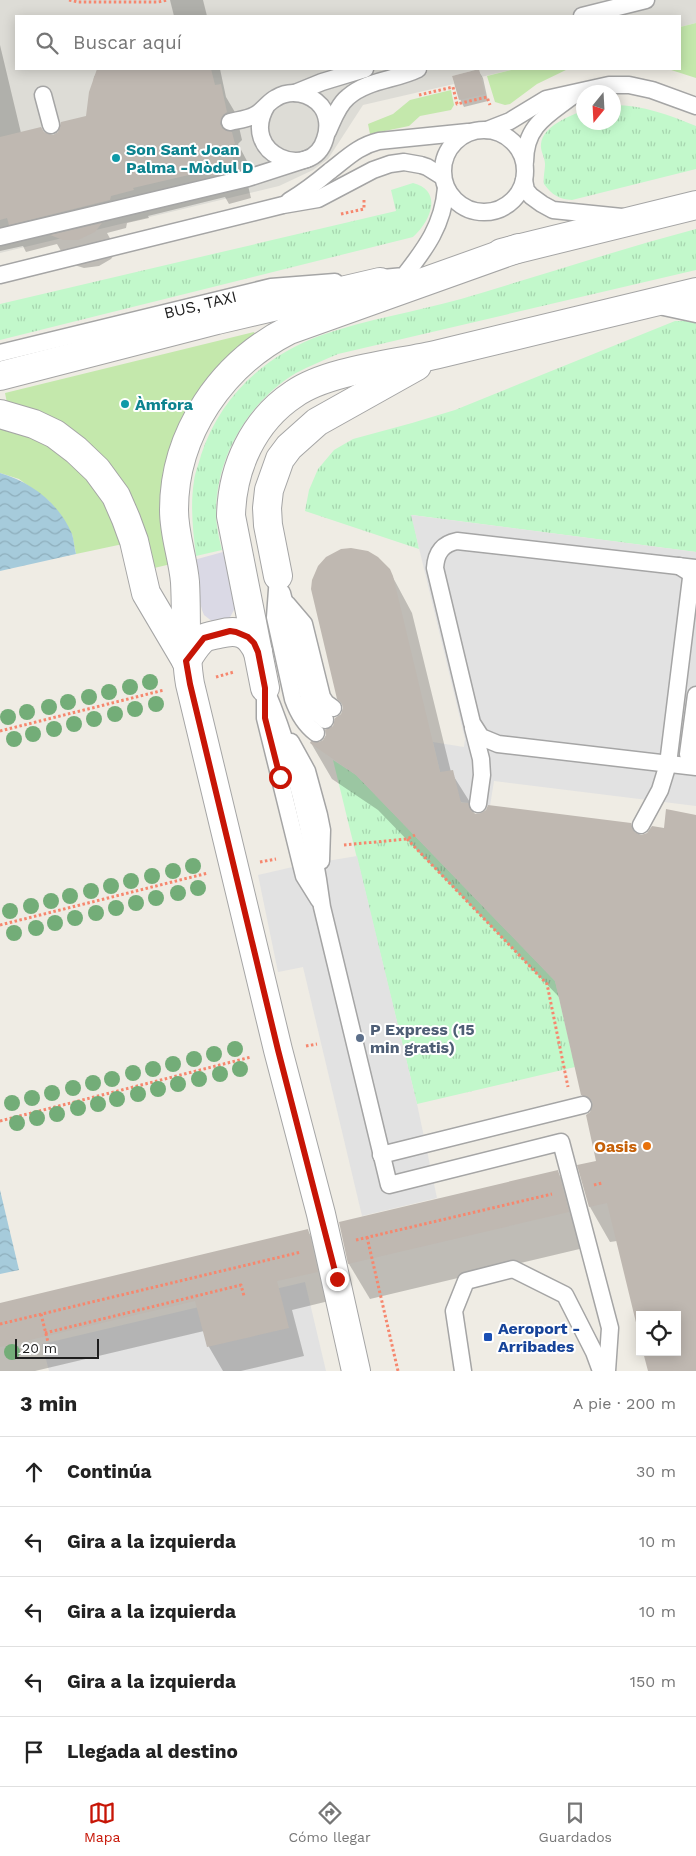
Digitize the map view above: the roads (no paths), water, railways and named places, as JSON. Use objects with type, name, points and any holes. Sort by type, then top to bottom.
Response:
[{"type":"street","points":[[0,376],[217,320],[696,205]]},
{"type":"street","points":[[356,1371],[321,1214],[278,1050],[188,672],[185,580],[177,544],[174,510],[176,487],[181,459],[190,434],[205,406],[220,384],[252,353],[273,338],[289,330],[519,248]]},
{"type":"street","points":[[265,688],[231,516],[231,498],[242,456],[251,439],[278,406],[311,384],[350,373],[438,354],[696,292]]},
{"type":"street","points":[[280,587],[268,525],[267,508],[269,490],[280,459],[289,447],[317,422],[438,354]]},
{"type":"street","points":[[0,414],[34,424],[55,434],[76,450],[97,470],[116,496],[126,519],[146,593],[188,672]]},
{"type":"street","points":[[188,672],[204,638],[230,631],[242,634],[248,637],[258,652]]},
{"type":"lane","points":[[586,15],[646,0]]},
{"type":"lane","points":[[295,93],[322,82],[362,70]]},
{"type":"lane","points":[[0,237],[248,178],[307,159],[317,152],[324,142],[338,110],[347,97],[361,88],[415,70]]},
{"type":"lane","points":[[621,86],[652,90],[696,106]]},
{"type":"lane","points":[[230,122],[257,114],[284,94],[295,93],[305,95],[322,108],[327,119],[328,131]]},
{"type":"lane","points":[[404,276],[424,250],[436,230],[442,214],[443,163],[448,149],[458,139],[510,121],[546,99],[576,93]]},
{"type":"lane","points":[[0,275],[283,205],[318,199],[373,170],[390,164],[404,162],[428,167],[444,182],[454,199],[465,208],[479,212],[493,211],[509,204],[519,193],[524,173],[527,141],[533,130],[541,120],[576,93]]},
{"type":"lane","points":[[44,95],[51,124]]},
{"type":"lane","points":[[267,105],[262,114],[260,125],[260,135],[264,145],[272,154],[283,160],[295,162],[307,159]]},
{"type":"lane","points":[[283,205],[311,187],[356,150],[369,143],[480,131],[501,134],[513,142],[520,152],[526,190],[542,204],[553,210],[636,219]]},
{"type":"lane","name":"BUS, TAXI","points":[[0,353],[271,287],[404,276]]},
{"type":"lane","points":[[634,306],[654,306],[696,314]]},
{"type":"lane","points":[[478,804],[482,775],[481,759],[436,574],[437,555],[445,545],[451,542],[464,541],[696,568]]},
{"type":"lane","points":[[641,825],[660,790],[668,764],[692,578],[690,573],[679,566]]},
{"type":"lane","points":[[280,587],[312,708],[325,721],[303,720],[297,710],[275,617],[280,587]]},
{"type":"lane","points":[[265,688],[277,716],[306,818],[322,907],[389,1185],[561,1142],[610,1328],[607,1371]]},
{"type":"lane","points":[[265,688],[265,718],[304,876],[322,907]]},
{"type":"lane","points":[[696,695],[688,754],[690,760],[696,766]]},
{"type":"lane","points":[[472,724],[481,737],[498,744],[696,766]]},
{"type":"lane","points":[[381,1156],[578,1107]]},
{"type":"lane","points":[[463,1371],[454,1311],[466,1281],[513,1269],[565,1295],[594,1352],[601,1371]]},
{"type":"water","points":[[0,473],[33,488],[52,503],[72,534],[76,554],[0,571]]},
{"type":"water","points":[[0,1190],[19,1270],[0,1274]]},
{"type":"place","name":"Son Sant Joan Palma -Mòdul D","points":[[116,158]]},
{"type":"place","name":"Àmfora","points":[[125,404]]},
{"type":"place","name":"P Express (15 min gratis)","points":[[360,1038]]},
{"type":"place","name":"Oasis","points":[[647,1146]]},
{"type":"place","name":"Aeroport - Arribades","points":[[488,1337]]}]
